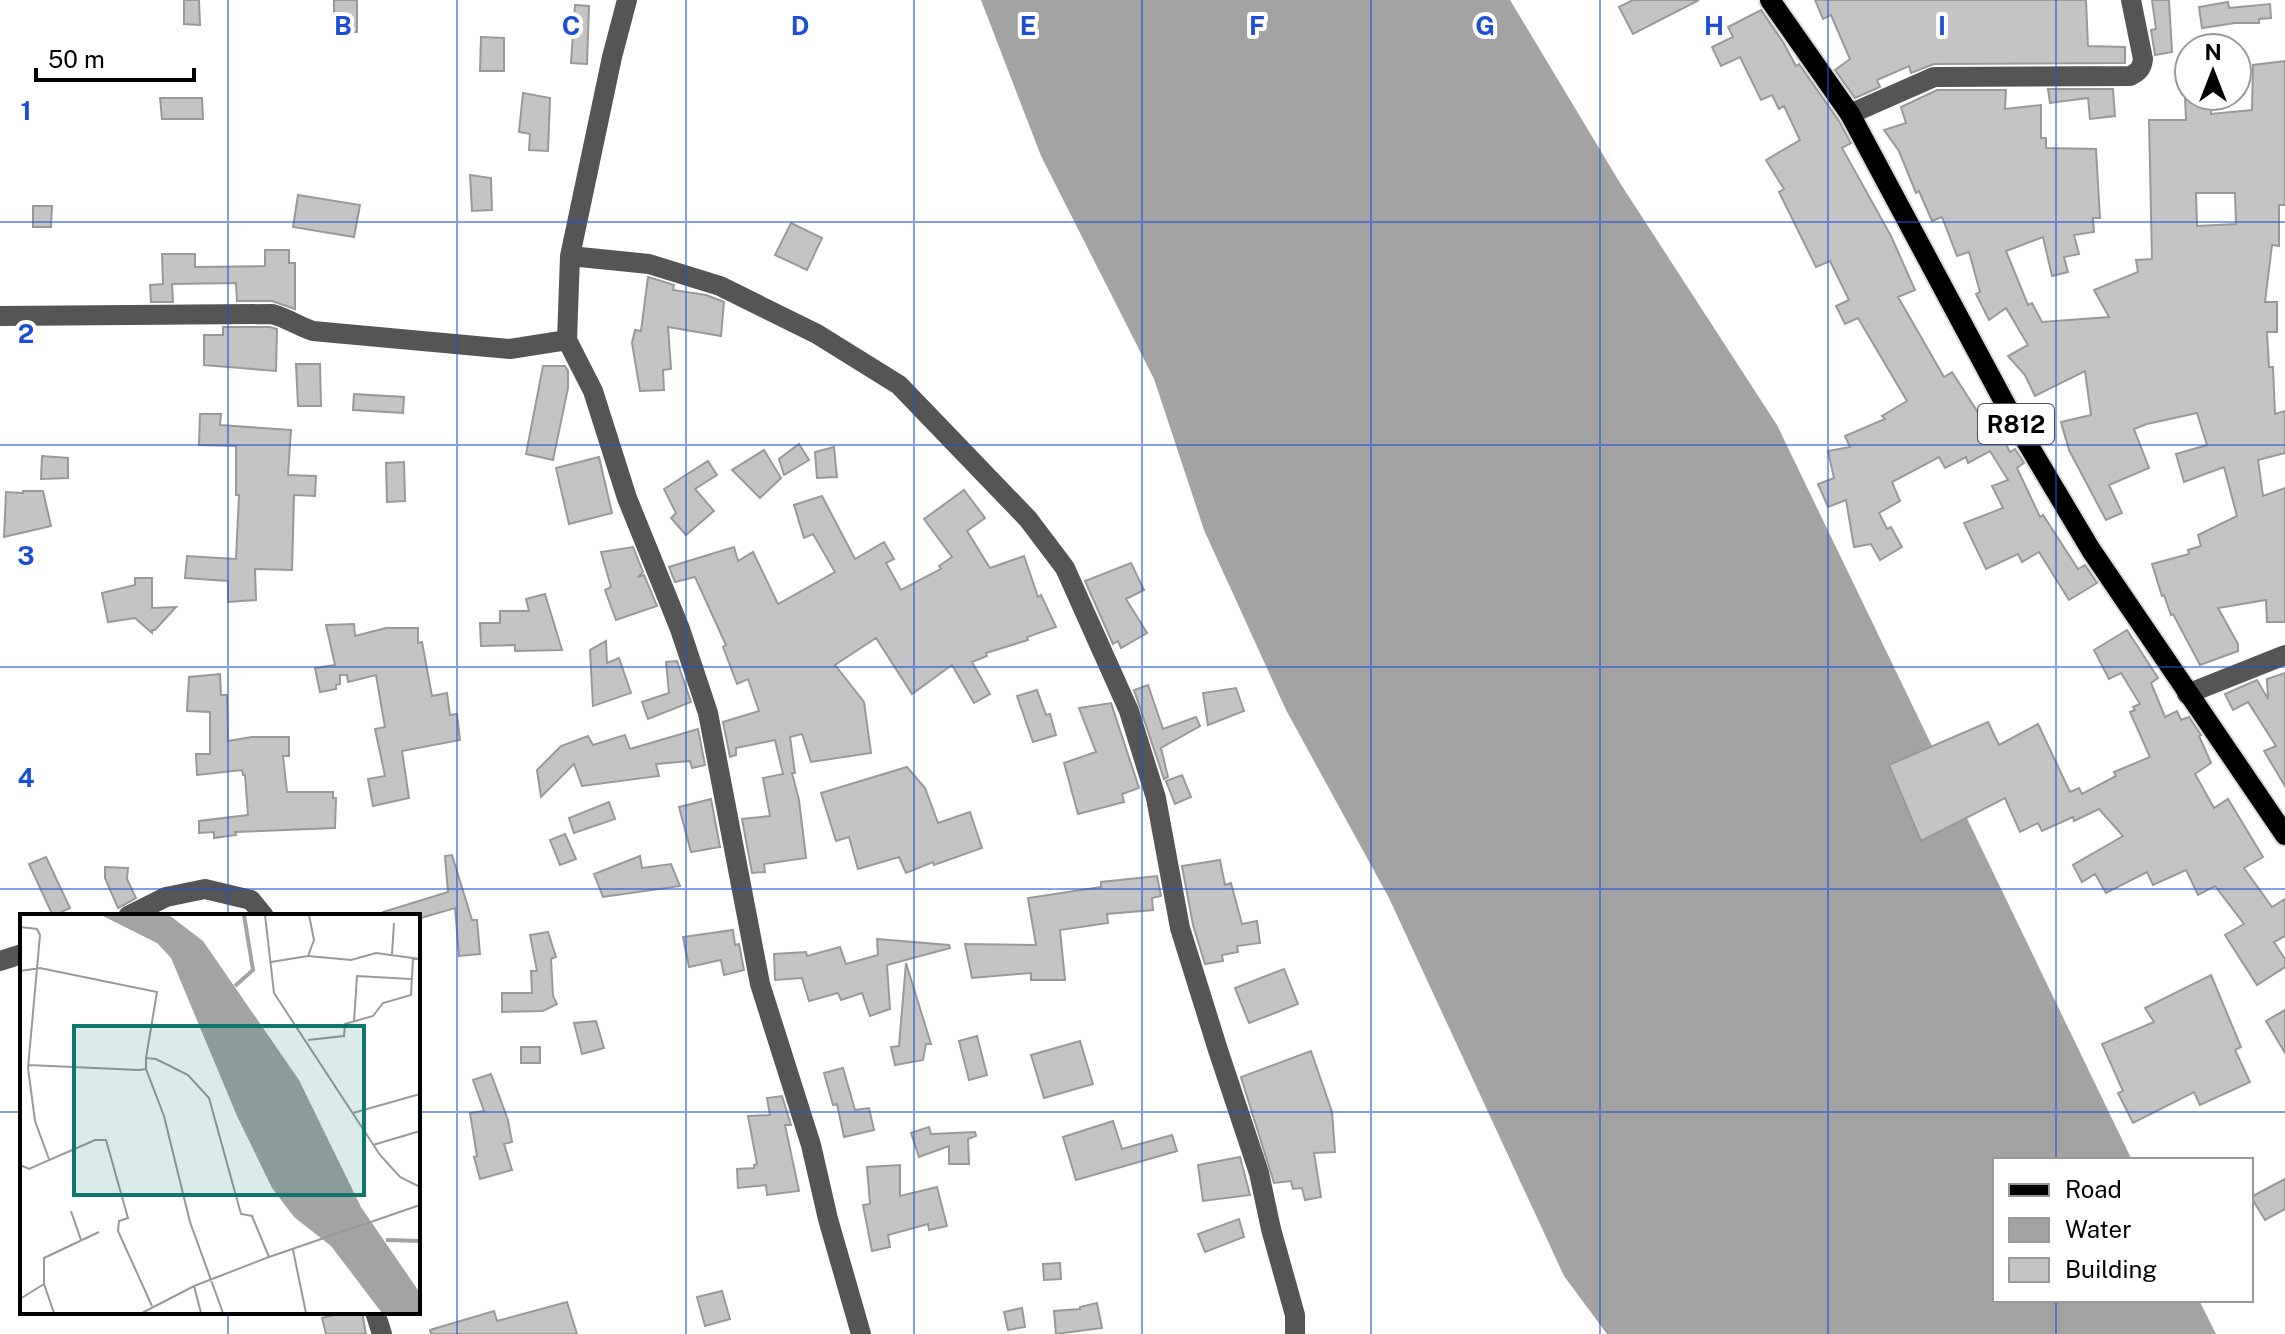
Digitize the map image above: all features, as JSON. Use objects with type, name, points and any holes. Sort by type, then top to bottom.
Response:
[{"type":"main road","name":"R812","points":[[1770,0],[1850,114],[2017,426],[2091,550],[2285,835]]},
{"type":"street","points":[[627,0],[570,256],[567,340],[593,391],[627,498],[680,629],[708,713],[760,984],[811,1145],[828,1219],[861,1334]]},
{"type":"street","points":[[1850,114],[1934,77],[2130,76],[2138,73],[2143,59],[2131,0]]},
{"type":"street","points":[[570,256],[649,264],[720,286],[829,341],[899,385],[1028,519],[1065,568],[1129,711],[1156,798],[1180,928],[1259,1173],[1295,1315],[1295,1334]]},
{"type":"street","points":[[0,316],[272,314],[288,318],[297,326],[313,331],[478,348],[510,349],[567,340]]},
{"type":"street","points":[[2187,694],[2285,655]]},
{"type":"street","points":[[132,914],[166,897],[205,889],[251,900],[262,914]]},
{"type":"street","points":[[0,961],[20,955]]},
{"type":"street","points":[[376,1314],[382,1334]]},
{"type":"water","points":[[981,0],[1510,0],[1620,183],[1777,425],[2131,1158],[1993,1158],[1993,1302],[2200,1302],[2216,1334],[1607,1334],[1564,1276],[1389,898],[1286,710],[1204,530],[1154,379],[1041,156]]},
{"type":"building","points":[[184,0],[199,0],[200,25],[184,24]]},
{"type":"building","points":[[334,0],[357,0],[357,32],[334,32]]},
{"type":"building","points":[[1633,0],[1699,0],[1633,34],[1619,7]]},
{"type":"building","points":[[1815,0],[2086,0],[2088,46],[2125,47],[2125,63],[1934,64],[1911,73],[1909,66],[1877,80],[1880,87],[1855,98],[1835,70],[1850,59],[1831,15],[1823,19]]},
{"type":"building","points":[[2152,0],[2169,0],[2172,52],[2155,55],[2151,30],[2156,29]]},
{"type":"building","points":[[2228,2],[2229,8],[2270,4],[2271,18],[2259,19],[2259,23],[2202,28],[2199,7]]},
{"type":"building","points":[[575,5],[589,6],[587,64],[571,63]]},
{"type":"building","points":[[1761,10],[1851,143],[1842,148],[1891,236],[1915,290],[1898,297],[1944,377],[1952,372],[1979,414],[1985,410],[1995,423],[2010,452],[2015,449],[2024,463],[2017,468],[2040,517],[2043,515],[2078,569],[2085,565],[2097,583],[2069,600],[2039,552],[2022,562],[2018,554],[1986,569],[1964,523],[2003,508],[1992,486],[2008,480],[1990,451],[1968,463],[1966,457],[1945,468],[1939,457],[1892,482],[1900,501],[1879,513],[1902,547],[1880,560],[1871,544],[1854,547],[1846,500],[1828,507],[1818,484],[1834,478],[1828,451],[1850,447],[1845,436],[1885,419],[1882,416],[1907,401],[1858,318],[1845,324],[1836,306],[1849,300],[1830,261],[1816,267],[1779,192],[1784,189],[1766,160],[1800,140],[1784,106],[1779,109],[1772,95],[1761,100],[1740,57],[1721,66],[1712,47],[1733,37],[1728,27]]},
{"type":"building","points":[[481,37],[504,38],[504,71],[480,71]]},
{"type":"building","points":[[2285,61],[2285,205],[2279,205],[2279,246],[2272,245],[2265,302],[2277,302],[2277,332],[2267,332],[2269,367],[2273,367],[2275,414],[2285,411],[2285,453],[2258,460],[2263,496],[2285,488],[2285,622],[2267,622],[2266,600],[2218,608],[2238,644],[2238,651],[2200,665],[2171,615],[2152,564],[2189,554],[2188,550],[2201,546],[2198,535],[2237,516],[2224,467],[2184,482],[2176,454],[2207,445],[2197,413],[2134,429],[2149,468],[2109,485],[2122,513],[2106,520],[2069,450],[2061,422],[2091,415],[2085,371],[2035,396],[2025,375],[2008,356],[2028,345],[2006,308],[1989,320],[1976,294],[1980,292],[1969,252],[1957,256],[1942,217],[1932,221],[1919,191],[1916,193],[1899,151],[1884,130],[1906,123],[1901,107],[1937,90],[2006,90],[2005,109],[2041,105],[2041,138],[2046,138],[2046,148],[2096,149],[2100,218],[2093,218],[2094,232],[2074,235],[2079,254],[2064,257],[2068,272],[2052,276],[2043,237],[2006,251],[2028,305],[2032,303],[2042,322],[2109,317],[2094,290],[2138,272],[2136,260],[2152,259],[2149,120],[2186,120],[2186,112],[2253,112],[2253,65]],"holes":[[[2196,193],[2235,193],[2236,224],[2197,226]]]},
{"type":"building","points":[[2048,89],[2113,89],[2115,116],[2090,119],[2088,98],[2050,103]]},
{"type":"building","points":[[523,93],[550,98],[548,151],[529,150],[530,134],[519,132]]},
{"type":"building","points":[[160,98],[202,98],[203,119],[162,119]]},
{"type":"building","points":[[470,175],[491,178],[492,210],[472,211]]},
{"type":"building","points":[[298,195],[360,205],[354,237],[293,227]]},
{"type":"building","points":[[33,206],[52,206],[51,227],[33,227]]},
{"type":"building","points":[[791,223],[822,238],[807,270],[775,255]]},
{"type":"building","points":[[265,250],[289,250],[289,263],[295,263],[295,309],[272,301],[237,301],[236,283],[172,284],[173,302],[151,302],[150,285],[163,284],[162,254],[195,254],[195,267],[265,266]]},
{"type":"building","points":[[648,277],[674,285],[673,290],[706,295],[724,302],[721,336],[668,327],[671,369],[663,370],[664,390],[640,391],[632,343],[635,330],[641,331]]},
{"type":"building","points":[[223,327],[277,329],[276,371],[204,365],[204,335],[223,335]]},
{"type":"building","points":[[296,364],[320,364],[321,406],[298,406]]},
{"type":"building","points":[[543,366],[565,366],[568,371],[568,388],[553,460],[526,454]]},
{"type":"building","points":[[354,394],[404,397],[403,413],[353,410]]},
{"type":"building","points":[[200,414],[221,414],[220,425],[291,430],[288,475],[316,476],[315,496],[294,495],[292,570],[255,569],[256,600],[228,602],[228,581],[185,578],[187,556],[236,559],[239,495],[236,495],[236,446],[199,445]]},
{"type":"building","points":[[799,444],[809,460],[784,475],[779,459]]},
{"type":"building","points":[[834,447],[837,477],[817,478],[815,452]]},
{"type":"building","points":[[764,450],[781,478],[760,498],[732,470]]},
{"type":"building","points":[[42,456],[68,458],[68,478],[41,479]]},
{"type":"building","points":[[599,457],[612,513],[569,524],[556,468]]},
{"type":"building","points":[[708,461],[717,475],[695,489],[714,511],[686,535],[671,518],[676,513],[664,489]]},
{"type":"building","points":[[404,462],[405,501],[387,502],[386,463]]},
{"type":"building","points":[[964,490],[985,518],[967,531],[990,568],[1024,556],[1038,597],[1041,595],[1056,627],[1027,637],[1028,640],[986,653],[987,656],[972,662],[990,694],[974,703],[952,665],[912,694],[876,638],[835,665],[864,702],[871,753],[811,762],[802,734],[790,737],[795,773],[792,773],[799,800],[806,858],[764,864],[765,872],[752,873],[742,819],[770,816],[763,778],[783,774],[775,740],[736,748],[736,755],[730,757],[723,722],[759,711],[748,679],[737,684],[723,647],[726,645],[695,577],[675,582],[669,567],[734,547],[738,561],[753,552],[778,604],[835,572],[813,534],[804,538],[794,505],[822,496],[855,559],[884,542],[894,559],[886,563],[901,590],[941,569],[939,566],[952,557],[924,519]]},
{"type":"building","points":[[43,491],[51,526],[4,537],[6,492]]},
{"type":"building","points":[[633,547],[643,572],[638,577],[644,575],[657,606],[616,620],[605,590],[611,587],[601,552]]},
{"type":"building","points":[[1131,563],[1144,590],[1126,599],[1147,633],[1121,648],[1118,641],[1113,644],[1085,581]]},
{"type":"building","points":[[135,578],[152,578],[152,608],[176,607],[152,633],[135,618],[108,622],[102,593],[135,585]]},
{"type":"building","points":[[545,594],[562,650],[515,651],[515,645],[481,646],[480,623],[500,623],[500,611],[529,611],[526,599]]},
{"type":"building","points":[[354,624],[355,636],[386,628],[418,628],[418,643],[422,642],[432,696],[447,693],[450,715],[457,714],[460,740],[402,751],[409,798],[373,806],[368,779],[385,776],[375,729],[385,727],[376,675],[348,682],[347,675],[340,675],[340,684],[336,685],[336,689],[320,692],[315,668],[335,665],[326,625]]},
{"type":"building","points":[[2127,630],[2158,678],[2151,683],[2165,717],[2177,711],[2181,720],[2189,717],[2201,735],[2211,763],[2195,774],[2214,808],[2228,799],[2263,857],[2244,868],[2272,907],[2285,899],[2285,936],[2274,942],[2285,959],[2285,967],[2257,985],[2225,935],[2244,924],[2215,886],[2198,895],[2186,870],[2153,885],[2147,872],[2106,893],[2095,874],[2082,882],[2073,865],[2123,836],[2099,809],[2042,831],[2038,823],[2020,832],[2005,798],[1921,841],[1889,765],[1988,722],[1999,745],[2038,724],[2070,792],[2079,788],[2082,794],[2116,776],[2114,772],[2150,757],[2130,712],[2140,704],[2121,673],[2109,679],[2094,650]]},
{"type":"building","points":[[606,641],[607,663],[619,658],[631,693],[593,706],[590,650]]},
{"type":"building","points":[[677,661],[691,702],[648,719],[642,702],[669,693],[666,662]]},
{"type":"building","points":[[2285,673],[2285,786],[2264,751],[2276,746],[2248,702],[2233,710],[2225,694],[2257,680],[2268,699],[2267,679]]},
{"type":"building","points":[[220,674],[221,695],[227,695],[228,741],[252,737],[289,737],[289,756],[283,756],[287,792],[333,792],[333,798],[336,798],[335,828],[235,832],[236,835],[214,838],[214,832],[199,833],[199,821],[248,815],[242,770],[197,775],[196,754],[210,754],[210,712],[187,711],[189,677]]},
{"type":"building","points":[[1148,685],[1163,729],[1196,717],[1200,726],[1161,748],[1168,777],[1164,779],[1134,690]]},
{"type":"building","points":[[1236,688],[1244,711],[1208,725],[1203,693]]},
{"type":"building","points":[[1037,690],[1046,715],[1050,714],[1056,735],[1033,742],[1017,696]]},
{"type":"building","points":[[1111,703],[1139,788],[1122,794],[1124,802],[1078,814],[1064,763],[1096,752],[1079,708]]},
{"type":"building","points":[[698,729],[705,765],[692,768],[690,761],[656,764],[659,776],[582,786],[574,764],[541,797],[537,770],[561,746],[588,736],[593,745],[625,735],[630,749]]},
{"type":"building","points":[[907,767],[925,788],[938,823],[970,812],[982,848],[906,873],[899,857],[858,869],[849,837],[836,841],[821,793]]},
{"type":"building","points":[[1182,775],[1191,797],[1175,804],[1166,781]]},
{"type":"building","points":[[711,799],[720,847],[691,852],[679,807]]},
{"type":"building","points":[[609,802],[615,819],[574,833],[569,818]]},
{"type":"building","points":[[565,834],[576,859],[560,865],[550,840]]},
{"type":"building","points":[[452,855],[472,920],[477,920],[480,954],[459,956],[455,908],[421,918],[420,914],[383,914],[448,892],[445,856]]},
{"type":"building","points":[[640,856],[642,868],[671,864],[680,886],[603,897],[594,874]]},
{"type":"building","points":[[46,857],[70,908],[52,914],[29,864]]},
{"type":"building","points":[[1220,860],[1225,885],[1231,883],[1242,924],[1257,921],[1260,943],[1237,946],[1238,952],[1222,955],[1223,961],[1205,964],[1193,925],[1182,866]]},
{"type":"building","points":[[105,867],[128,868],[127,879],[136,898],[118,908],[105,878]]},
{"type":"building","points":[[1157,876],[1161,896],[1152,898],[1153,910],[1107,914],[1108,923],[1060,930],[1065,980],[1031,980],[1031,973],[972,978],[965,944],[1036,945],[1028,898],[1101,887],[1101,882]]},
{"type":"building","points":[[733,930],[744,970],[724,975],[721,960],[689,967],[683,937]]},
{"type":"building","points":[[548,932],[556,957],[551,959],[553,996],[557,1004],[543,1011],[502,1012],[502,993],[532,993],[531,971],[537,971],[530,935]]},
{"type":"building","points":[[877,939],[949,945],[950,948],[887,965],[890,1009],[870,1016],[862,993],[841,1000],[838,993],[809,1001],[802,978],[775,980],[774,954],[806,952],[807,956],[840,947],[846,964],[878,955]]},
{"type":"building","points":[[906,963],[931,1044],[926,1044],[923,1060],[895,1065],[891,1047],[899,1046]]},
{"type":"building","points":[[1284,969],[1298,1004],[1249,1023],[1235,988]]},
{"type":"building","points":[[2211,975],[2241,1047],[2235,1050],[2250,1082],[2200,1105],[2194,1092],[2133,1123],[2118,1093],[2123,1091],[2102,1044],[2154,1022],[2145,1008]]},
{"type":"building","points":[[2285,1010],[2285,1053],[2266,1021]]},
{"type":"building","points":[[596,1021],[604,1048],[582,1054],[574,1023]]},
{"type":"building","points":[[977,1036],[987,1075],[969,1080],[959,1041]]},
{"type":"building","points":[[1080,1041],[1093,1084],[1044,1098],[1031,1055]]},
{"type":"building","points":[[521,1047],[540,1047],[540,1063],[521,1063]]},
{"type":"building","points":[[1311,1051],[1332,1112],[1335,1152],[1314,1153],[1321,1197],[1305,1200],[1302,1188],[1293,1189],[1291,1181],[1274,1183],[1241,1077]]},
{"type":"building","points":[[843,1068],[855,1110],[869,1108],[874,1130],[844,1137],[837,1104],[833,1105],[824,1073]]},
{"type":"building","points":[[491,1074],[508,1120],[512,1142],[504,1144],[512,1170],[480,1179],[474,1157],[477,1156],[470,1113],[484,1111],[473,1080]]},
{"type":"building","points":[[782,1096],[791,1125],[785,1125],[799,1191],[767,1195],[766,1185],[738,1188],[737,1169],[754,1168],[757,1164],[748,1116],[770,1115],[767,1098]]},
{"type":"building","points":[[1113,1121],[1122,1149],[1172,1135],[1177,1151],[1076,1180],[1063,1137]]},
{"type":"building","points":[[929,1127],[931,1134],[975,1132],[976,1136],[968,1139],[969,1164],[949,1164],[949,1146],[919,1157],[911,1133]]},
{"type":"building","points":[[1240,1157],[1250,1195],[1203,1201],[1198,1165]]},
{"type":"building","points":[[900,1165],[900,1196],[937,1187],[947,1226],[929,1230],[928,1224],[888,1235],[890,1247],[872,1251],[863,1205],[870,1204],[867,1167]]},
{"type":"building","points":[[2285,1179],[2285,1209],[2265,1220],[2253,1196]]},
{"type":"building","points":[[1239,1219],[1244,1237],[1205,1252],[1198,1234]]},
{"type":"building","points":[[1060,1263],[1061,1279],[1044,1280],[1043,1264]]},
{"type":"building","points":[[722,1291],[730,1319],[705,1326],[697,1297]]},
{"type":"building","points":[[567,1302],[577,1334],[431,1334],[430,1330],[494,1311],[497,1321]]},
{"type":"building","points":[[1097,1303],[1102,1328],[1056,1334],[1054,1311],[1080,1309]]},
{"type":"building","points":[[1022,1308],[1025,1327],[1008,1330],[1004,1312]]},
{"type":"building","points":[[362,1314],[366,1334],[326,1334],[322,1318]]}]
